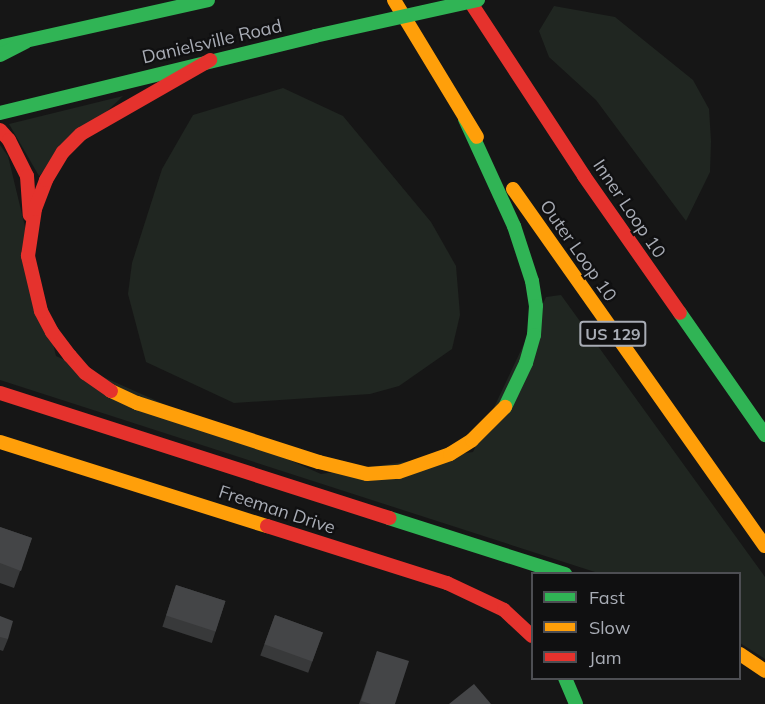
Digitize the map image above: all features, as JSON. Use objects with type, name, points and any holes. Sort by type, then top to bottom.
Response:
[{"type":"main road","points":[[0,47],[208,0]]},
{"type":"main road","name":"Outer Loop 10","points":[[394,0],[465,119],[666,410],[765,546]]},
{"type":"main road","name":"Inner Loop 10","points":[[469,0],[585,176],[765,435]]},
{"type":"main road","name":"Danielsville Road","points":[[0,113],[210,60],[477,0]]},
{"type":"main road","points":[[0,55],[26,42]]},
{"type":"main road","points":[[210,60],[105,118],[81,134],[63,152],[46,180],[35,209],[31,229],[28,256],[41,311],[52,332],[70,356],[105,388],[137,403],[319,462],[367,474],[399,472],[450,454],[488,428],[516,388],[534,335],[536,306],[524,249],[465,119]]},
{"type":"main road","points":[[0,130],[9,140],[27,176],[31,229]]},
{"type":"main road","points":[[0,393],[562,572]]},
{"type":"main road","name":"Freeman Drive","points":[[0,442],[447,583],[504,610],[531,635]]},
{"type":"main road","points":[[741,655],[765,671]]},
{"type":"main road","points":[[566,680],[574,698]]},
{"type":"shaded area","points":[[554,6],[615,17],[693,80],[709,109],[710,172],[686,221],[596,100],[549,57],[539,31]]},
{"type":"shaded area","points":[[283,88],[343,116],[431,222],[456,266],[460,315],[452,349],[399,386],[370,394],[234,403],[146,362],[128,294],[132,263],[162,169],[193,115]]},
{"type":"shaded area","points":[[123,96],[39,176],[9,124]]},
{"type":"shaded area","points":[[0,145],[8,156],[56,356],[321,474],[473,452],[546,297],[561,295],[765,577],[765,659],[741,644],[741,572],[595,572],[0,380]]},
{"type":"building","points":[[0,527],[32,538],[21,571],[0,563]]},
{"type":"building","points":[[176,585],[225,601],[216,632],[166,615]]},
{"type":"building","points":[[275,615],[323,632],[312,662],[264,644]]},
{"type":"building","points":[[0,616],[13,621],[8,639],[0,637]]},
{"type":"building","points":[[377,651],[409,661],[395,704],[371,704],[361,701]]},
{"type":"building","points":[[474,684],[491,704],[449,704]]},
{"type":"traffic: fast","points":[[3,46],[208,0]]},
{"type":"traffic: fast","points":[[315,36],[478,0]]},
{"type":"traffic: fast","points":[[0,113],[315,36]]},
{"type":"traffic: fast","points":[[0,55],[26,42]]},
{"type":"traffic: fast","points":[[465,119],[514,226],[532,281],[536,306],[534,335],[526,363],[505,407]]},
{"type":"traffic: fast","points":[[680,313],[765,435]]},
{"type":"traffic: fast","points":[[389,518],[559,572]]},
{"type":"traffic: fast","points":[[566,680],[576,704]]},
{"type":"traffic: slow","points":[[394,0],[477,137]]},
{"type":"traffic: slow","points":[[513,189],[765,546]]},
{"type":"traffic: slow","points":[[111,391],[137,403],[319,462],[367,474],[399,472],[450,454],[472,440],[505,407]]},
{"type":"traffic: slow","points":[[0,442],[267,526]]},
{"type":"traffic: slow","points":[[741,655],[765,671]]},
{"type":"traffic: jam","points":[[469,0],[584,176],[680,313]]},
{"type":"traffic: jam","points":[[111,391],[85,373],[70,356],[52,332],[41,311],[28,256],[35,209],[46,180],[63,152],[81,134],[210,60]]},
{"type":"traffic: jam","points":[[0,130],[9,140],[27,176],[30,215]]},
{"type":"traffic: jam","points":[[0,393],[389,518]]},
{"type":"traffic: jam","points":[[267,526],[447,583],[504,610],[531,635]]}]
